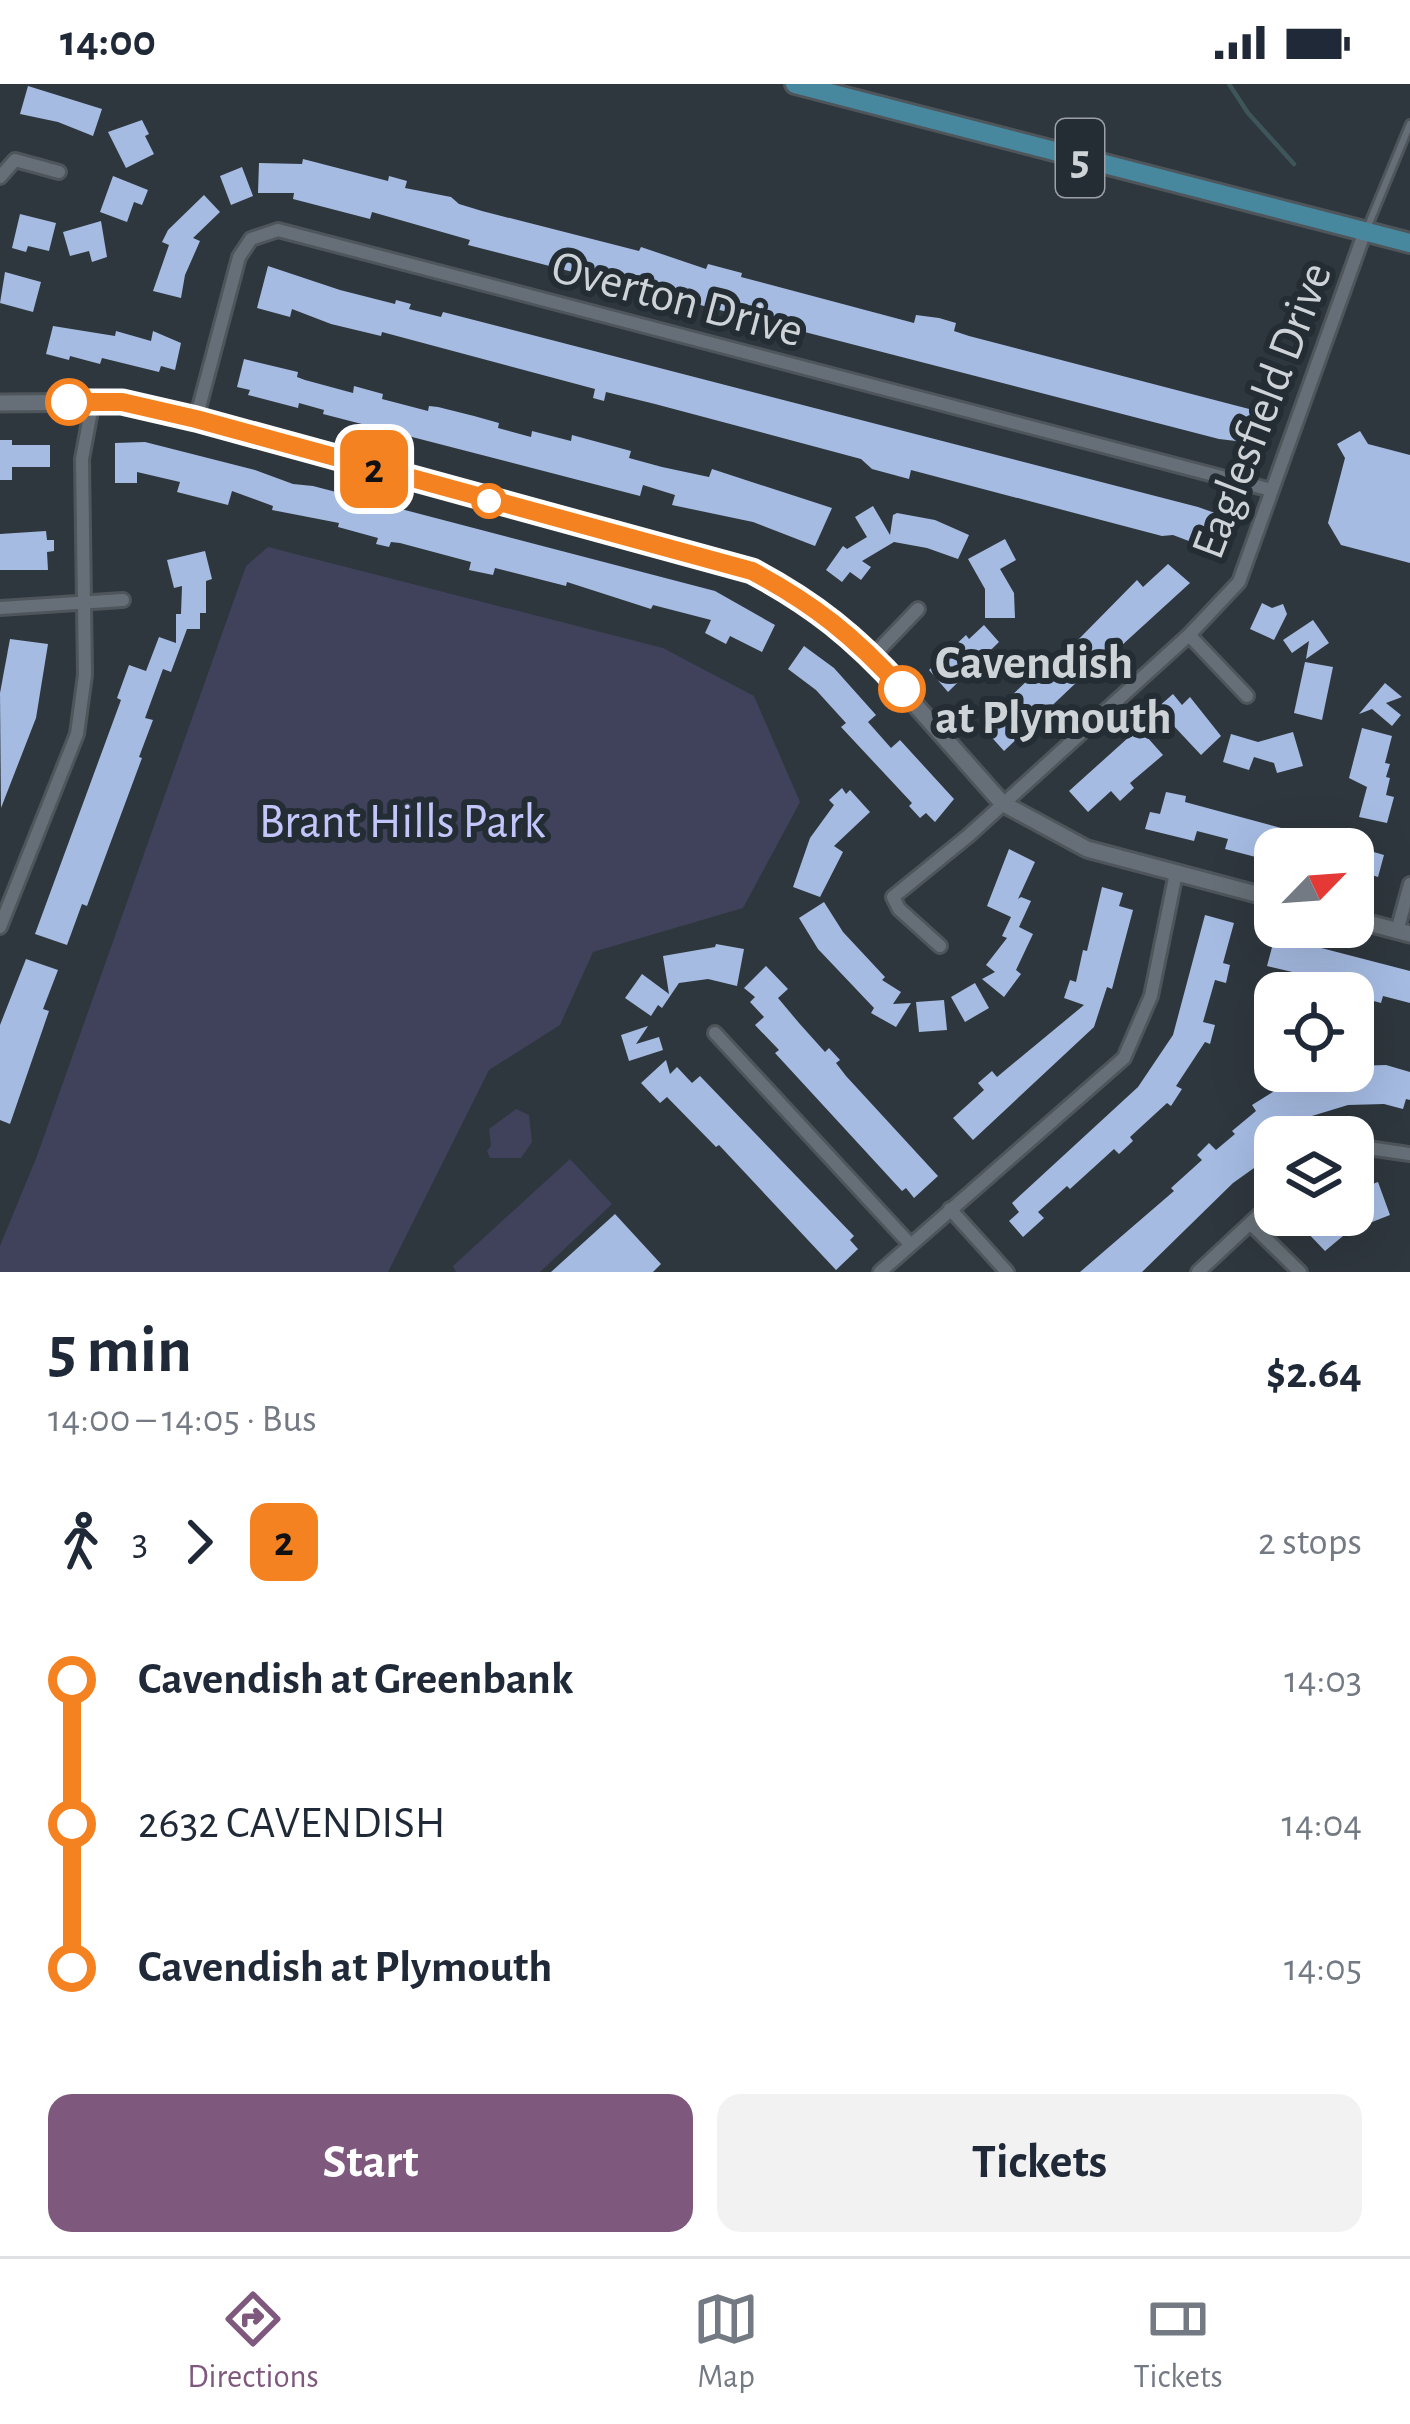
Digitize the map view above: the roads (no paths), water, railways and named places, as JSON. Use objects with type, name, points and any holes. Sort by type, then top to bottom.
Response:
[{"type":"main road","name":"5","points":[[795,84],[1410,243]]},
{"type":"street","points":[[0,177],[14,160],[59,172]]},
{"type":"street","name":"Overton Drive","points":[[196,419],[239,257],[250,238],[278,230],[1271,490]]},
{"type":"street","name":"Eaglesfield Drive","points":[[940,946],[898,909],[892,897],[938,862],[1189,635],[1239,582],[1365,231]]},
{"type":"street","points":[[2,918],[76,734],[86,675],[82,459],[93,400]]},
{"type":"street","points":[[0,404],[122,402],[752,571],[806,600],[873,656],[1002,803],[1087,849],[1254,893]]},
{"type":"street","points":[[0,608],[123,600]]},
{"type":"street","points":[[873,656],[918,609]]},
{"type":"street","points":[[1189,635],[1247,696]]},
{"type":"street","points":[[880,1272],[1124,1058],[1151,996],[1176,873]]},
{"type":"street","points":[[1403,933],[1410,884]]},
{"type":"street","points":[[715,1033],[909,1244]]},
{"type":"street","points":[[1374,1149],[1410,1154]]},
{"type":"street","points":[[950,1209],[1007,1272]]},
{"type":"street","points":[[1198,1272],[1254,1219]]},
{"type":"street","points":[[1250,1223],[1300,1272]]},
{"type":"lane","points":[[1365,231],[1410,124]]},
{"type":"waterway","points":[[1229,84],[1294,164]]},
{"type":"place","name":"Cavendish at Plymouth","points":[[902,689]]},
{"type":"park label","name":"Brant Hills Park","points":[[402,820]]}]
